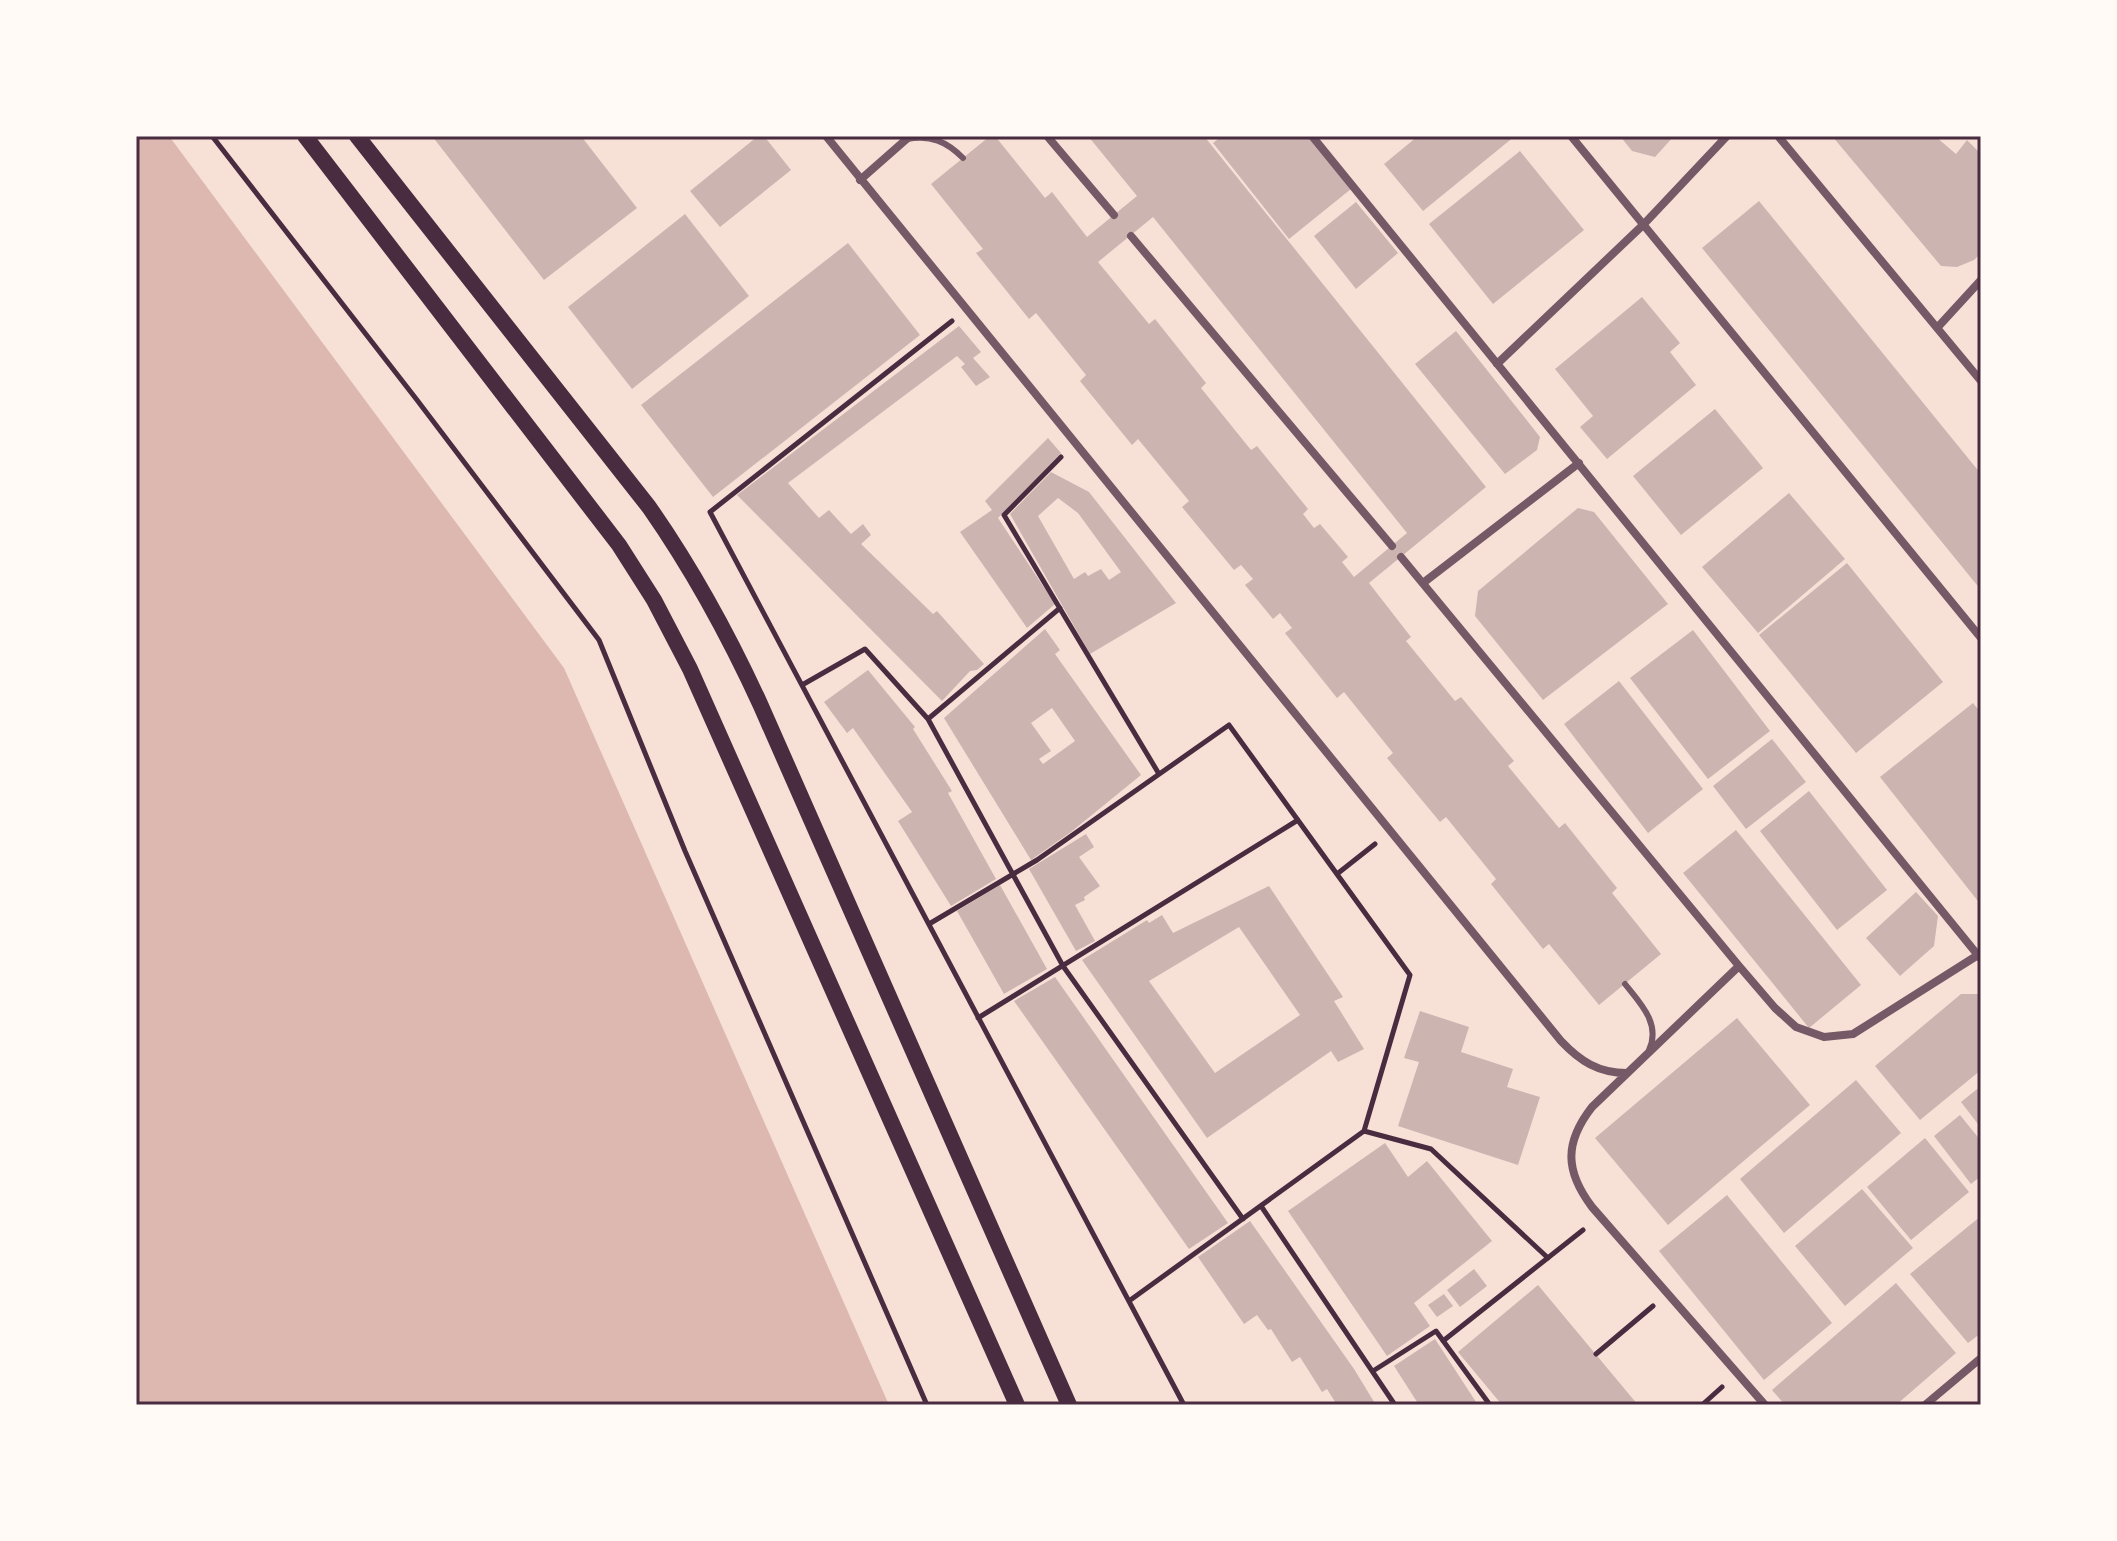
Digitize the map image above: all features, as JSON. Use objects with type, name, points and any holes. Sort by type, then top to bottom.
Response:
[{"type":"main road","points":[[305,136],[600,518],[660,610],[690,669],[1017,1405]]},
{"type":"main road","points":[[357,136],[649,507],[682,554],[712,607],[761,706],[1069,1405]]},
{"type":"street","points":[[826,136],[1574,1055],[1609,1073],[1627,1073]]},
{"type":"street","points":[[1047,136],[1114,215]]},
{"type":"street","points":[[1312,136],[1980,957],[1853,1034],[1824,1037],[1796,1027],[1739,966],[1401,557]]},
{"type":"street","points":[[1571,136],[1981,638]]},
{"type":"street","points":[[1497,364],[1644,224],[1727,136]]},
{"type":"street","points":[[1778,136],[1981,381]]},
{"type":"street","points":[[860,180],[909,137]]},
{"type":"street","points":[[1131,236],[1392,546]]},
{"type":"street","points":[[1937,328],[1981,280]]},
{"type":"street","points":[[1423,583],[1579,463]]},
{"type":"street","points":[[1739,966],[1592,1107],[1578,1124],[1571,1146],[1571,1168],[1579,1190],[1600,1217],[1765,1405]]},
{"type":"street","points":[[1925,1405],[1981,1358]]},
{"type":"lane","points":[[909,137],[933,138],[944,142],[963,158]]},
{"type":"lane","points":[[1625,984],[1648,1013],[1653,1041],[1647,1054]]},
{"type":"path","points":[[212,136],[599,640],[685,851],[927,1405]]},
{"type":"path","points":[[968,308],[710,512],[1184,1405]]},
{"type":"path","points":[[1076,442],[1004,515],[1159,774]]},
{"type":"path","points":[[928,719],[1060,608]]},
{"type":"path","points":[[802,685],[865,649],[928,719],[1063,966],[1243,1219]]},
{"type":"path","points":[[929,924],[1037,860],[1229,725],[1410,975],[1364,1131],[1129,1301]]},
{"type":"path","points":[[978,1018],[1298,820]]},
{"type":"path","points":[[1337,874],[1392,831]]},
{"type":"path","points":[[1364,1131],[1431,1149],[1548,1258]]},
{"type":"path","points":[[1261,1206],[1395,1405]]},
{"type":"path","points":[[1443,1341],[1600,1217]]},
{"type":"path","points":[[1596,1354],[1668,1294]]},
{"type":"path","points":[[1373,1371],[1436,1331],[1490,1405]]},
{"type":"shaded area","points":[[136,136],[169,136],[564,668],[889,1405],[136,1405]]},
{"type":"building","points":[[432,136],[581,136],[637,208],[544,280]]},
{"type":"building","points":[[758,136],[764,136],[791,170],[720,227],[690,191]]},
{"type":"building","points":[[990,136],[995,136],[1045,198],[1052,192],[1087,237],[1137,196],[1088,136],[1204,136],[1486,487],[1369,583],[1411,637],[1406,641],[1455,701],[1461,697],[1514,761],[1508,766],[1559,828],[1565,823],[1617,888],[1612,893],[1661,954],[1599,1005],[1549,944],[1543,949],[1491,884],[1496,879],[1446,817],[1440,822],[1387,758],[1393,753],[1344,692],[1337,698],[1285,633],[1292,628],[1280,613],[1273,619],[1245,585],[1253,579],[1241,565],[1234,570],[1182,507],[1189,501],[1138,439],[1132,445],[1080,381],[1086,375],[1036,313],[1029,319],[976,253],[983,249],[931,184]],"holes":[[[1153,217],[1407,533],[1354,577],[1342,562],[1348,557],[1320,524],[1314,528],[1303,514],[1308,509],[1257,446],[1251,450],[1201,388],[1206,383],[1155,319],[1149,324],[1098,262]]]},
{"type":"building","points":[[1222,136],[1309,136],[1351,189],[1289,239],[1213,143]]},
{"type":"building","points":[[1418,136],[1515,136],[1423,211],[1384,164]]},
{"type":"building","points":[[1620,136],[1674,136],[1655,157],[1632,151]]},
{"type":"building","points":[[1832,136],[1935,136],[1956,154],[1967,140],[1981,154],[1981,253],[1974,260],[1957,267],[1941,266]]},
{"type":"building","points":[[1520,151],[1584,230],[1493,304],[1429,224]]},
{"type":"building","points":[[1759,201],[1981,474],[1981,590],[1702,248]]},
{"type":"building","points":[[1356,202],[1398,253],[1356,289],[1314,236]]},
{"type":"building","points":[[685,214],[749,296],[632,389],[568,307]]},
{"type":"building","points":[[848,243],[920,335],[713,497],[641,405]]},
{"type":"building","points":[[1642,297],[1680,343],[1670,352],[1696,385],[1607,459],[1580,427],[1593,416],[1555,369]]},
{"type":"building","points":[[959,326],[981,352],[973,358],[990,377],[976,386],[961,367],[965,364],[957,356],[788,483],[819,518],[829,510],[851,534],[863,524],[871,535],[861,544],[933,614],[937,611],[984,664],[970,671],[942,701],[737,495]]},
{"type":"building","points":[[1456,331],[1540,437],[1537,450],[1505,474],[1415,364]]},
{"type":"building","points":[[1715,409],[1763,468],[1681,535],[1633,476]]},
{"type":"building","points":[[1048,438],[1061,453],[998,518],[1055,604],[1027,628],[960,532],[992,510],[985,501]]},
{"type":"building","points":[[1051,472],[1089,492],[1176,603],[1090,654],[1010,514]],"holes":[[[1058,498],[1078,513],[1121,572],[1109,580],[1101,569],[1088,576],[1085,572],[1074,579],[1038,516]]]},
{"type":"building","points":[[1789,493],[1845,559],[1758,633],[1702,567]]},
{"type":"building","points":[[1578,508],[1594,512],[1668,604],[1543,700],[1475,616],[1478,591]]},
{"type":"building","points":[[1847,563],[1943,682],[1856,753],[1759,635]]},
{"type":"building","points":[[1045,629],[1060,650],[1055,654],[1141,775],[1031,860],[944,718]],"holes":[[[1052,708],[1075,741],[1043,764],[1039,759],[1051,751],[1031,723]]]},
{"type":"building","points":[[1693,630],[1770,731],[1708,779],[1630,678]]},
{"type":"building","points":[[868,670],[915,727],[913,729],[952,791],[948,793],[996,879],[951,906],[898,821],[912,812],[853,728],[847,733],[824,702]]},
{"type":"building","points":[[1619,681],[1703,789],[1648,833],[1564,724]]},
{"type":"building","points":[[1973,703],[1981,713],[1981,905],[1880,777]]},
{"type":"building","points":[[1772,739],[1806,782],[1746,829],[1713,786]]},
{"type":"building","points":[[1809,791],[1887,890],[1837,930],[1760,831]]},
{"type":"building","points":[[1736,830],[1861,985],[1809,1028],[1683,873]]},
{"type":"building","points":[[1086,834],[1094,847],[1079,857],[1100,886],[1075,905],[1095,941],[1076,951],[1029,869]]},
{"type":"building","points":[[1000,885],[1047,969],[1004,994],[957,911]]},
{"type":"building","points":[[1269,886],[1343,997],[1334,1001],[1364,1049],[1338,1062],[1331,1051],[1207,1138],[1082,960],[1147,920],[1149,923],[1162,915],[1173,933]],"holes":[[[1239,927],[1300,1015],[1215,1073],[1149,981]]]},
{"type":"building","points":[[1916,892],[1938,916],[1934,946],[1900,976],[1866,938]]},
{"type":"building","points":[[1055,977],[1228,1223],[1189,1249],[1014,1001]]},
{"type":"building","points":[[1961,994],[1981,994],[1981,1070],[1920,1120],[1875,1066]]},
{"type":"building","points":[[1420,1011],[1469,1027],[1461,1052],[1513,1069],[1507,1087],[1540,1097],[1518,1165],[1398,1126],[1419,1062],[1404,1058]]},
{"type":"building","points":[[1737,1018],[1810,1105],[1668,1225],[1595,1138]]},
{"type":"building","points":[[1856,1080],[1901,1133],[1784,1233],[1740,1179]]},
{"type":"building","points":[[1981,1086],[1981,1128],[1961,1102]]},
{"type":"building","points":[[1960,1115],[1981,1141],[1981,1176],[1971,1184],[1934,1136]]},
{"type":"building","points":[[1925,1138],[1969,1192],[1911,1240],[1867,1187]]},
{"type":"building","points":[[1385,1143],[1408,1177],[1427,1161],[1492,1241],[1414,1303],[1430,1326],[1387,1356],[1288,1211]]},
{"type":"building","points":[[1862,1189],[1913,1248],[1845,1306],[1795,1246]]},
{"type":"building","points":[[1727,1195],[1832,1323],[1764,1380],[1659,1251]]},
{"type":"building","points":[[1981,1216],[1981,1333],[1968,1343],[1910,1274]]},
{"type":"building","points":[[1250,1221],[1376,1405],[1337,1405],[1327,1389],[1322,1392],[1300,1357],[1292,1362],[1271,1329],[1268,1330],[1257,1315],[1244,1324],[1198,1257]]},
{"type":"building","points":[[1474,1269],[1487,1286],[1460,1307],[1447,1290]]},
{"type":"building","points":[[1896,1283],[1956,1353],[1896,1405],[1785,1405],[1772,1390]]},
{"type":"building","points":[[1538,1285],[1638,1405],[1502,1405],[1458,1352]]},
{"type":"building","points":[[1444,1294],[1453,1306],[1437,1317],[1428,1305]]},
{"type":"building","points":[[1435,1339],[1478,1405],[1419,1405],[1394,1366]]}]
